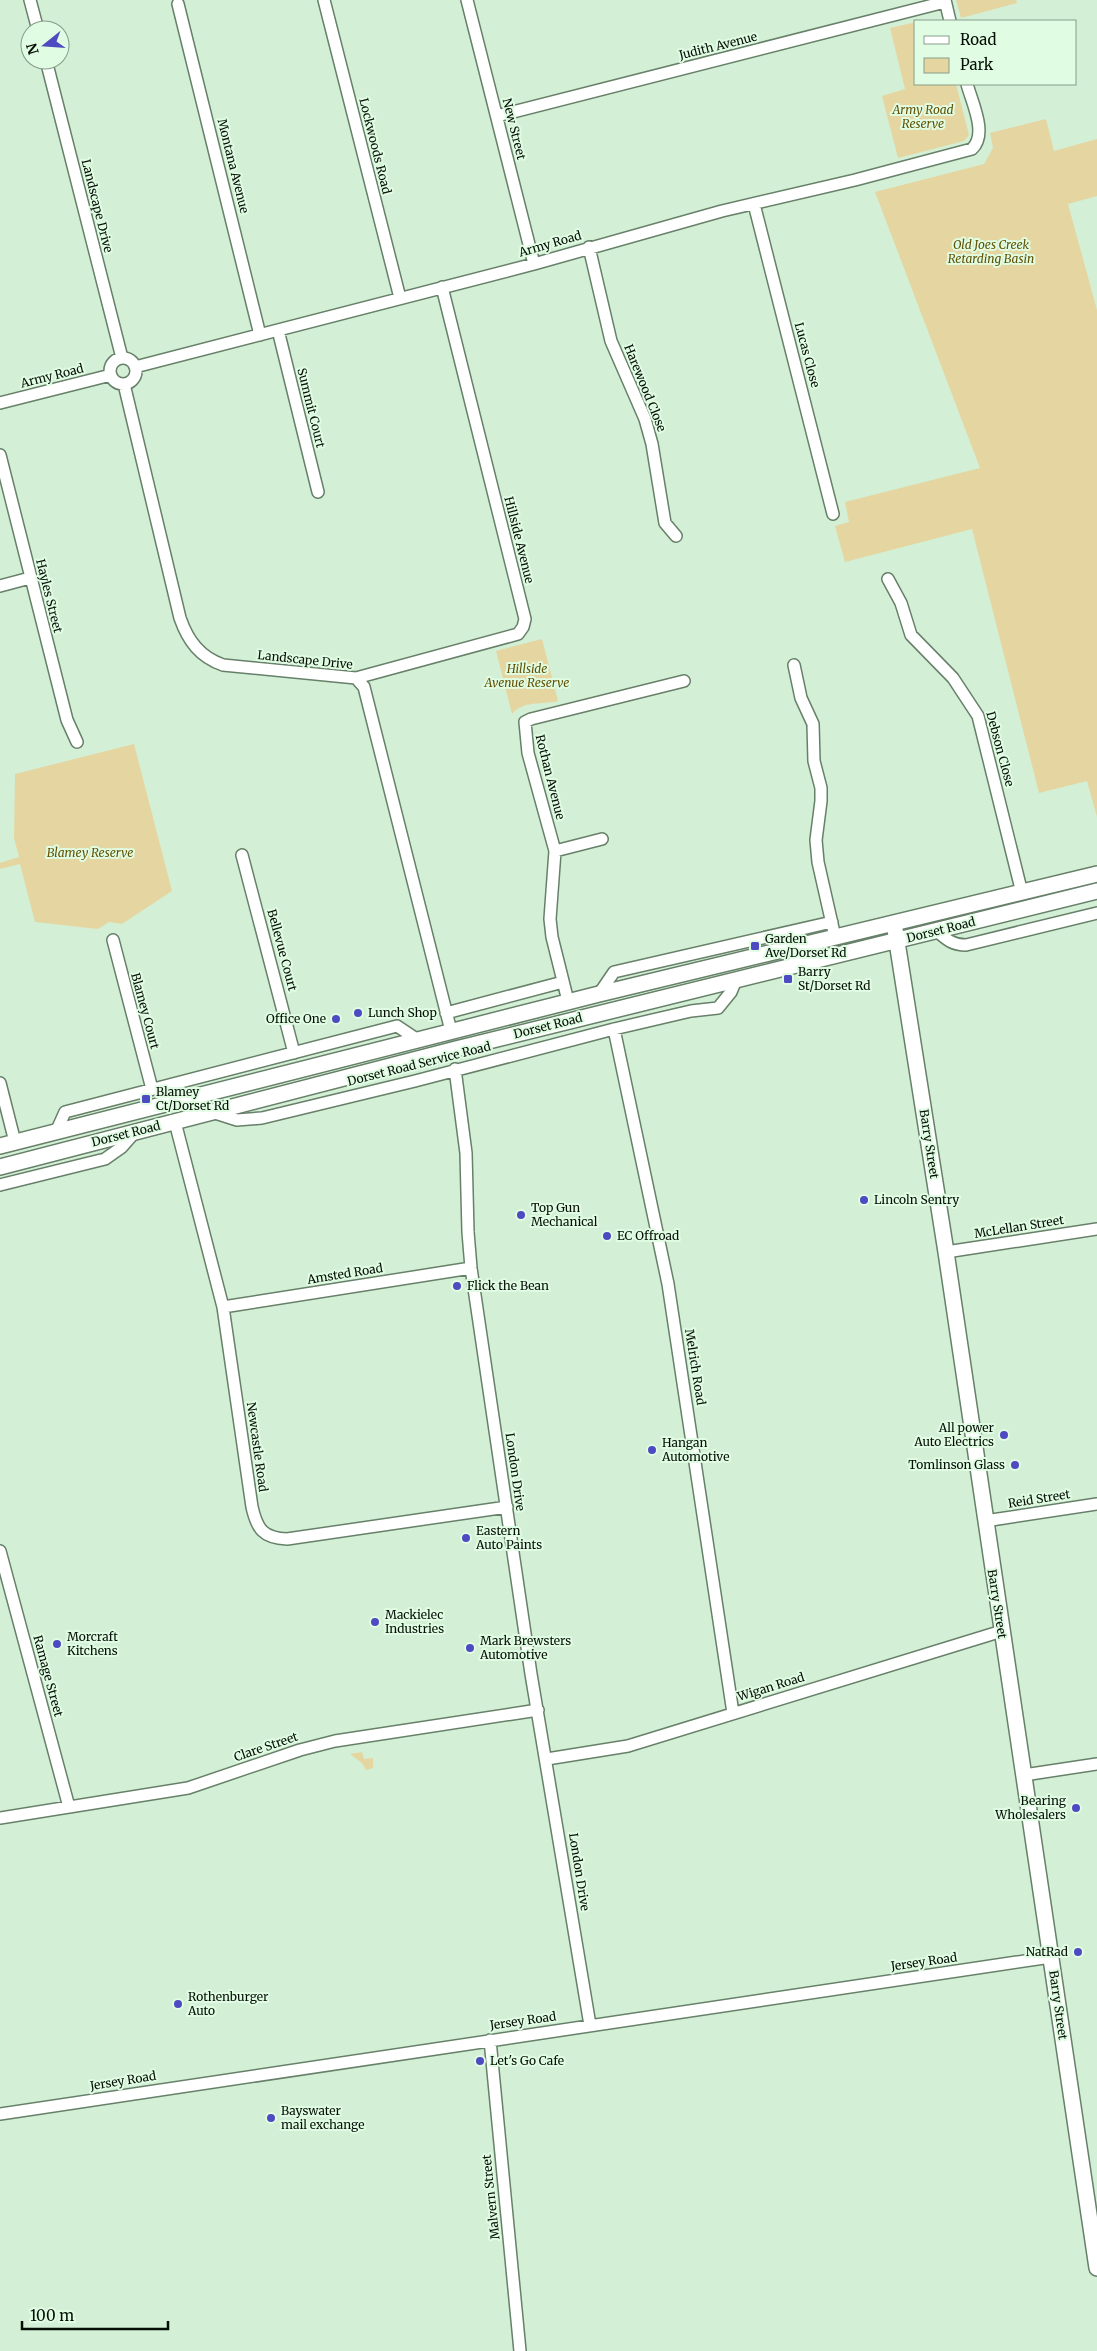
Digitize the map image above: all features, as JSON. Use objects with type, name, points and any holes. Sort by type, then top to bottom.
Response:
[{"type":"main road","name":"Dorset Road","points":[[0,1146],[568,1001],[1097,874]]},
{"type":"main road","name":"Dorset Road","points":[[0,1166],[456,1049],[1097,892]]},
{"type":"main road","name":"Barry Street","points":[[894,923],[946,1252],[1051,1957],[1093,2212],[1097,2268]]},
{"type":"main road","points":[[723,964],[736,980]]},
{"type":"main road","points":[[451,1031],[456,1049]]},
{"type":"main road","points":[[15,1142],[20,1162]]},
{"type":"street","points":[[30,0],[35,20]]},
{"type":"street","name":"Lockwoods Road","points":[[324,0],[400,298]]},
{"type":"street","name":"New Street","points":[[467,0],[534,264]]},
{"type":"street","points":[[945,1],[950,20]]},
{"type":"street","name":"Judith Avenue","points":[[497,116],[945,1]]},
{"type":"street","name":"Montana Avenue","points":[[178,4],[260,335]]},
{"type":"street","name":"Landscape Drive","points":[[49,70],[122,358]]},
{"type":"street","name":"Army Road","points":[[136,367],[534,264],[589,247],[972,149],[979,143],[980,134],[967,85]]},
{"type":"street","name":"Lucas Close","points":[[754,204],[833,514]]},
{"type":"street","name":"Harewood Close","points":[[589,247],[612,340],[645,420],[652,444],[665,523],[676,536]]},
{"type":"street","name":"Hillside Avenue","points":[[356,678],[518,634],[523,627],[525,619],[442,287]]},
{"type":"street","name":"Summit Court","points":[[278,330],[318,492]]},
{"type":"street","points":[[122,358],[130,360],[136,367],[134,378],[124,384],[119,383],[111,375],[112,364],[122,358]]},
{"type":"street","name":"Army Road","points":[[0,403],[111,375]]},
{"type":"street","name":"Landscape Drive","points":[[124,384],[180,618],[195,648],[214,662],[223,665],[356,678],[364,687],[451,1031]]},
{"type":"street","name":"Hayles Street","points":[[0,455],[67,720],[77,742]]},
{"type":"street","points":[[0,586],[30,578]]},
{"type":"street","name":"Debson Close","points":[[888,579],[901,602],[911,635],[953,678],[978,716],[1022,893]]},
{"type":"street","points":[[794,665],[801,698],[813,724],[814,761],[821,788],[816,840],[818,862],[835,937]]},
{"type":"street","name":"Rothan Avenue","points":[[568,1001],[552,938],[550,919],[555,851],[528,753],[525,722],[531,718],[684,681]]},
{"type":"street","points":[[555,851],[602,839]]},
{"type":"street","name":"Bellevue Court","points":[[242,854],[294,1053]]},
{"type":"street","points":[[938,932],[948,941],[957,945],[966,945],[1097,913]]},
{"type":"street","points":[[599,994],[614,972],[832,922]]},
{"type":"street","name":"Blamey Court","points":[[113,940],[152,1089]]},
{"type":"street","name":"Dorset Road Service Road","points":[[212,1112],[237,1120],[262,1118],[415,1081],[614,1029],[691,1011],[718,1008],[731,992],[736,980]]},
{"type":"street","points":[[446,1013],[563,982]]},
{"type":"street","name":"Dorset Road Service Road","points":[[56,1132],[65,1112],[397,1026],[418,1040]]},
{"type":"street","name":"Melrich Road","points":[[614,1029],[668,1284],[734,1713]]},
{"type":"street","name":"Dorset Road Service Road","points":[[242,1085],[270,1060]]},
{"type":"street","name":"London Drive","points":[[456,1069],[466,1153],[471,1268],[538,1710],[590,2025]]},
{"type":"street","points":[[0,1083],[15,1142]]},
{"type":"street","name":"Newcastle Road","points":[[175,1122],[223,1307],[252,1507],[256,1523],[272,1538],[287,1539],[507,1507]]},
{"type":"street","points":[[0,1185],[105,1159],[122,1147],[136,1131]]},
{"type":"street","name":"McLellan Street","points":[[946,1252],[1097,1229]]},
{"type":"street","name":"Amsted Road","points":[[223,1307],[471,1268]]},
{"type":"street","name":"Reid Street","points":[[985,1521],[1097,1504]]},
{"type":"street","name":"Ramage Street","points":[[0,1551],[69,1808]]},
{"type":"street","name":"Wigan Road","points":[[547,1758],[628,1746],[1002,1631]]},
{"type":"street","name":"Clare Street","points":[[2,1818],[188,1788],[326,1743],[538,1710]]},
{"type":"street","points":[[1024,1775],[1097,1764]]},
{"type":"street","name":"Jersey Road","points":[[0,2114],[1051,1957]]},
{"type":"street","name":"Malvern Street","points":[[490,2040],[520,2351]]},
{"type":"green space","points":[[956,0],[1016,0],[1017,3],[961,18]]},
{"type":"green space","name":"Army Road Reserve","points":[[914,22],[914,85],[956,85],[969,135],[964,141],[898,158],[882,96],[905,89],[890,28]]},
{"type":"green space","name":"Old Joes Creek Retarding Basin","points":[[1046,119],[1054,151],[1097,139],[1097,196],[1068,204],[1097,310],[1097,817],[1087,781],[1039,793],[972,529],[845,562],[835,526],[849,522],[845,502],[980,468],[875,192],[984,164],[993,148],[990,133]]},
{"type":"green space","name":"Hillside Avenue Reserve","points":[[542,639],[558,701],[528,705],[512,714],[496,651]]},
{"type":"green space","name":"Blamey Reserve","points":[[134,744],[172,891],[122,924],[109,922],[98,929],[35,922],[20,864],[0,869],[0,863],[19,857],[14,838],[15,774]]},
{"type":"green space","points":[[362,1752],[364,1759],[373,1758],[373,1768],[366,1770],[362,1763],[350,1754]]},
{"type":"place","name":"Garden Ave/Dorset Rd","points":[[755,946]]},
{"type":"place","name":"Barry St/Dorset Rd","points":[[788,979]]},
{"type":"place","name":"Lunch Shop","points":[[358,1013]]},
{"type":"place","name":"Office One","points":[[336,1019]]},
{"type":"place","name":"Blamey Ct/Dorset Rd","points":[[146,1099]]},
{"type":"place","name":"Lincoln Sentry","points":[[864,1200]]},
{"type":"place","name":"Top Gun Mechanical","points":[[521,1215]]},
{"type":"place","name":"EC Offroad","points":[[607,1236]]},
{"type":"place","name":"Flick the Bean","points":[[457,1286]]},
{"type":"place","name":"All power Auto Electrics","points":[[1004,1435]]},
{"type":"place","name":"Hangan Automotive","points":[[652,1450]]},
{"type":"place","name":"Tomlinson Glass","points":[[1015,1465]]},
{"type":"place","name":"Eastern Auto Paints","points":[[466,1538]]},
{"type":"place","name":"Mackielec Industries","points":[[375,1622]]},
{"type":"place","name":"Morcraft Kitchens","points":[[57,1644]]},
{"type":"place","name":"Mark Brewsters Automotive","points":[[470,1648]]},
{"type":"place","name":"Bearing Wholesalers","points":[[1076,1808]]},
{"type":"place","name":"NatRad","points":[[1078,1952]]},
{"type":"place","name":"Rothenburger Auto","points":[[178,2004]]},
{"type":"place","name":"Let's Go Cafe","points":[[480,2061]]},
{"type":"place","name":"Bayswater mail exchange","points":[[271,2118]]}]
